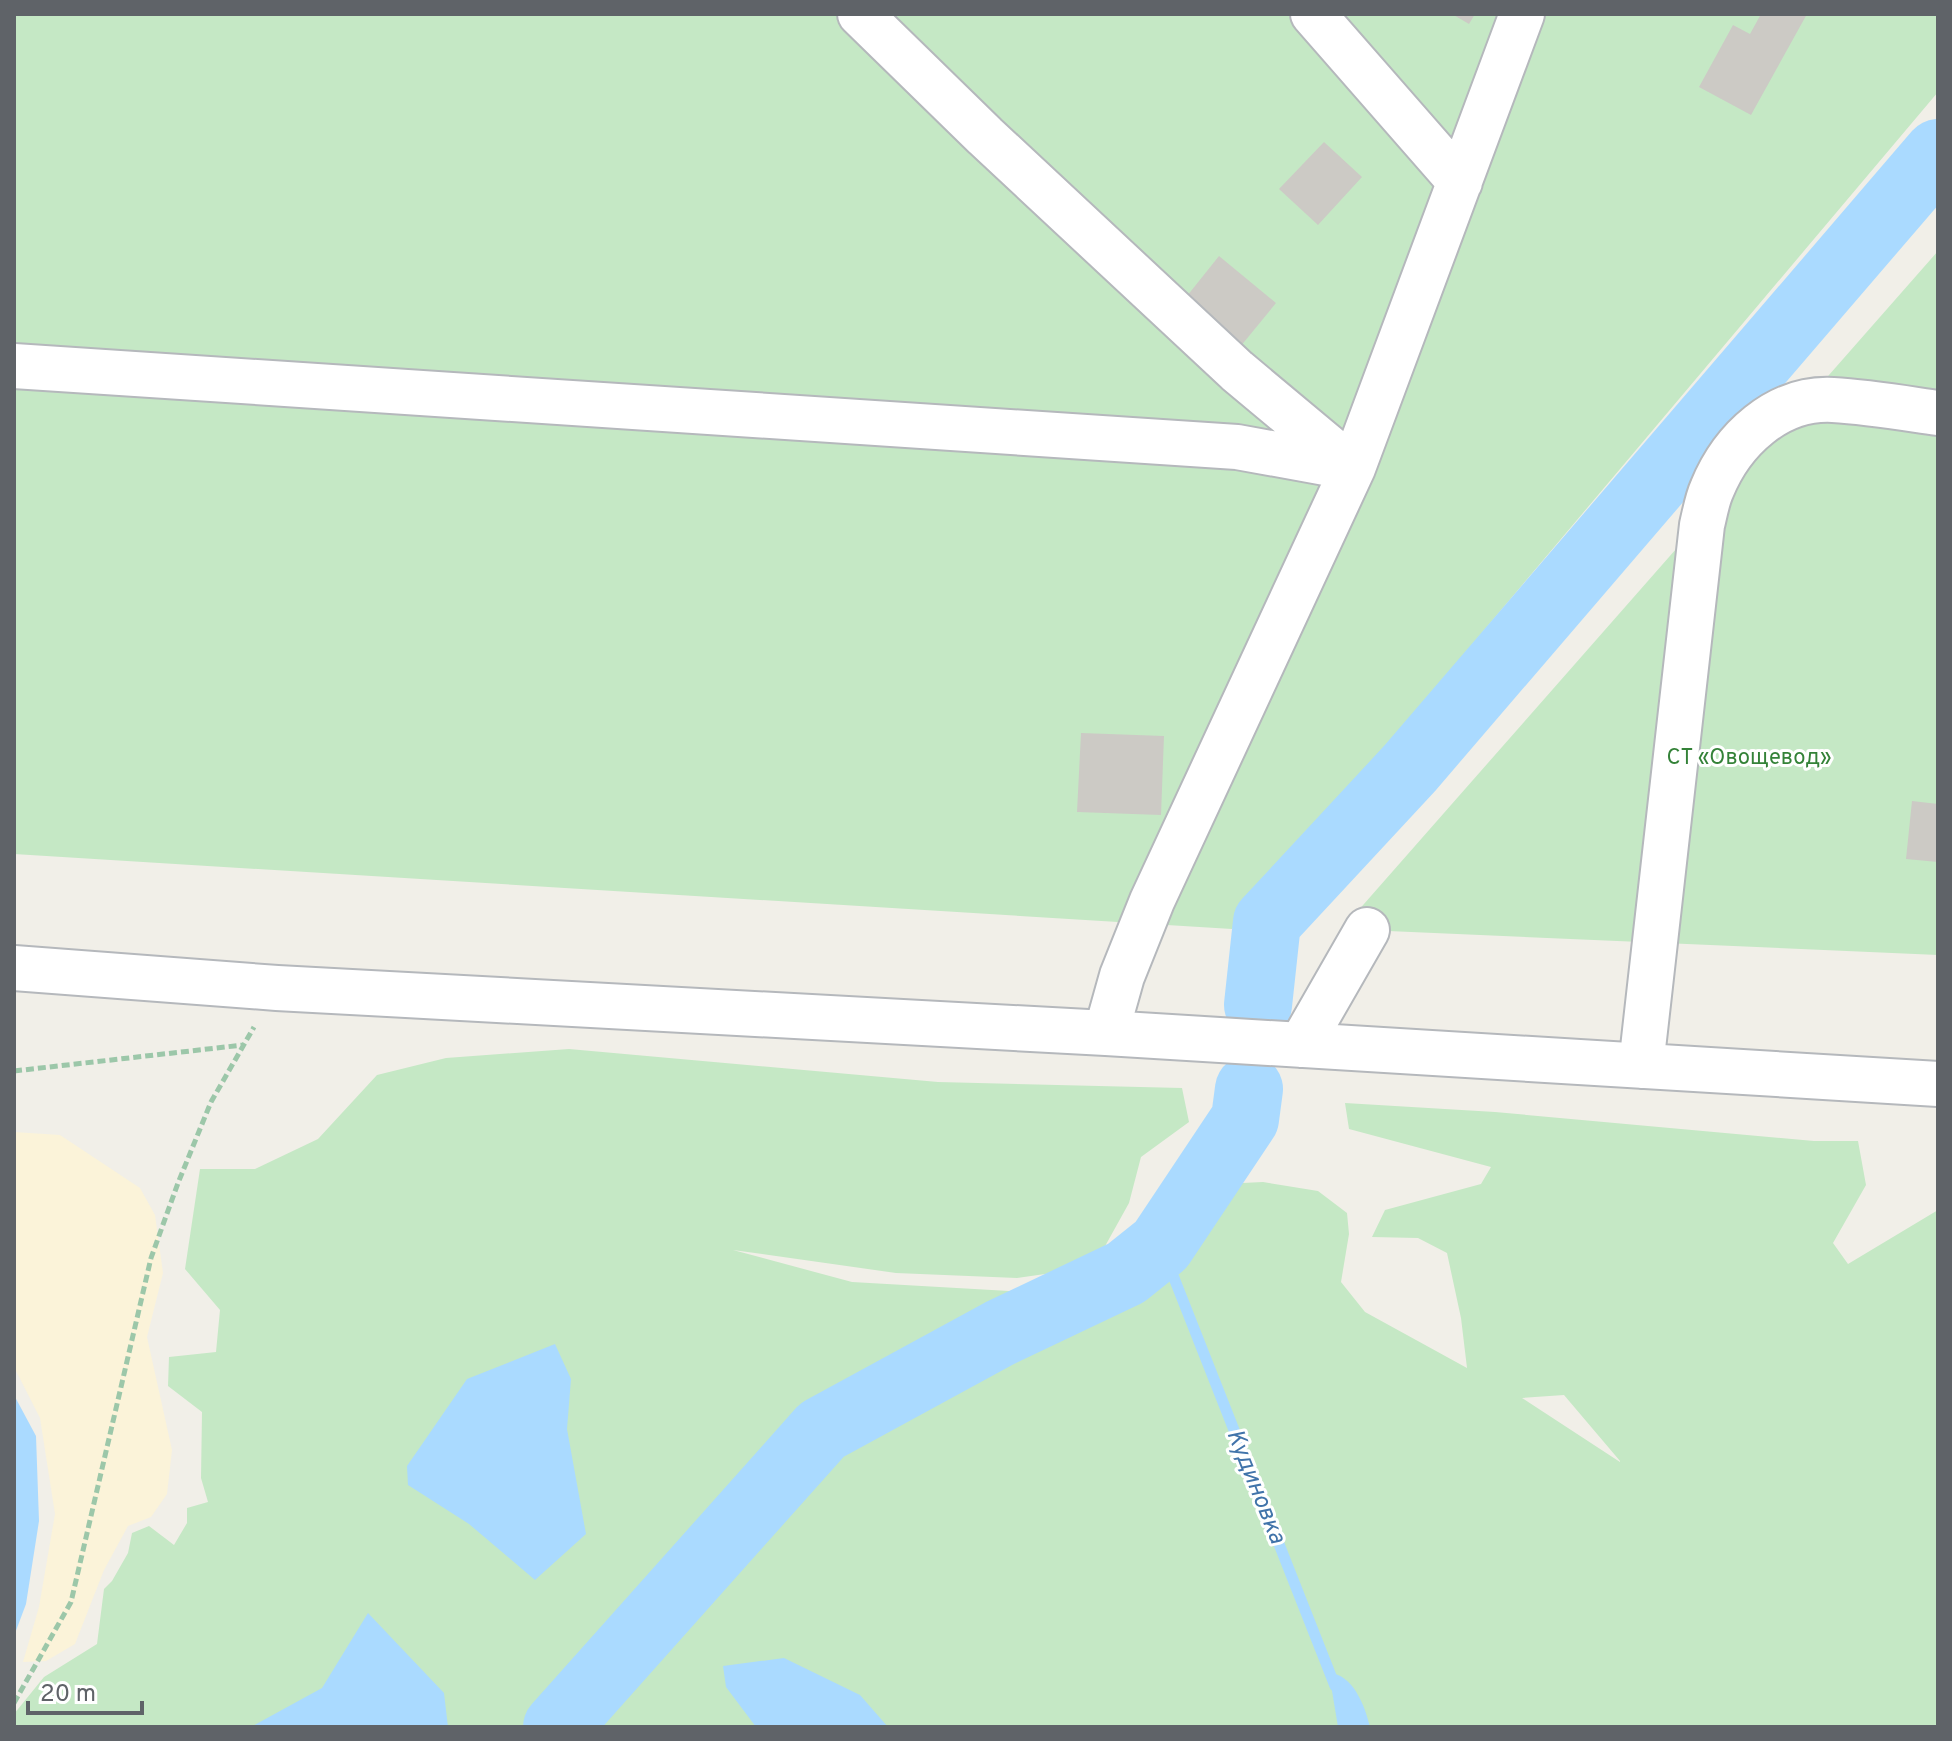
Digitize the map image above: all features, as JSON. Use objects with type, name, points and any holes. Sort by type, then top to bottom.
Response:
[{"type":"street","points":[[860,14],[985,136],[1237,371],[1353,468]]},
{"type":"street","points":[[1313,14],[1460,182]]},
{"type":"street","points":[[1106,1033],[1122,976],[1152,901],[1353,468],[1522,14]]},
{"type":"street","points":[[14,366],[1237,447],[1353,468]]},
{"type":"street","points":[[1641,1066],[1702,525],[1711,490],[1731,452],[1756,425],[1792,406],[1830,399],[1938,413]]},
{"type":"street","points":[[1301,1045],[1367,930]]},
{"type":"street","points":[[14,968],[277,988],[1106,1033],[1938,1084]]},
{"type":"path","points":[[14,1703],[71,1602],[151,1258],[178,1183],[211,1102],[277,988]]},
{"type":"path","points":[[14,1071],[244,1045]]},
{"type":"green space","points":[[14,14],[1938,14],[1938,92],[1232,929],[14,854]]},
{"type":"green space","name":"СТ «Овощевод»","points":[[1938,251],[1938,955],[1342,929]]},
{"type":"green space","points":[[569,1049],[938,1082],[1182,1088],[1189,1122],[1141,1157],[1129,1203],[1099,1257],[1066,1271],[1017,1278],[896,1273],[733,1250],[852,1282],[1080,1295],[1126,1273],[1161,1245],[1201,1185],[1263,1182],[1318,1191],[1347,1213],[1349,1234],[1341,1282],[1365,1312],[1467,1368],[1461,1318],[1447,1253],[1418,1238],[1372,1237],[1385,1210],[1481,1184],[1491,1167],[1349,1129],[1345,1103],[1495,1112],[1814,1141],[1858,1141],[1866,1185],[1833,1243],[1848,1264],[1938,1210],[1938,1727],[14,1727],[14,1714],[44,1677],[97,1644],[104,1589],[128,1553],[132,1533],[149,1526],[174,1545],[187,1523],[187,1508],[208,1502],[201,1478],[202,1412],[168,1386],[169,1357],[216,1352],[220,1310],[185,1269],[200,1169],[255,1169],[318,1139],[377,1075],[446,1058]],"holes":[[[1564,1395],[1620,1462],[1522,1398]]]},
{"type":"sand","points":[[14,1132],[60,1135],[140,1188],[155,1215],[163,1273],[147,1337],[172,1450],[167,1494],[151,1517],[128,1526],[104,1570],[75,1644],[46,1661],[23,1662],[39,1607],[55,1514],[40,1418],[14,1367]]},
{"type":"water","points":[[555,1344],[571,1379],[567,1429],[586,1534],[535,1580],[469,1524],[408,1485],[407,1466],[467,1379]]},
{"type":"water","points":[[14,1395],[36,1436],[39,1521],[26,1604],[14,1636]]},
{"type":"water","points":[[368,1613],[444,1693],[448,1727],[251,1727],[322,1688]]},
{"type":"water","points":[[784,1658],[860,1695],[888,1727],[756,1727],[726,1687],[723,1666]]},
{"type":"water","points":[[1329,1673],[1345,1679],[1357,1692],[1370,1727],[1338,1727]]},
{"type":"building","points":[[1452,14],[1475,14],[1469,24]]},
{"type":"building","points":[[1761,14],[1807,14],[1751,115],[1699,87],[1733,25],[1750,34]]},
{"type":"building","points":[[1324,142],[1362,177],[1318,225],[1279,189]]},
{"type":"building","points":[[1219,256],[1276,303],[1240,347],[1183,301]]},
{"type":"building","points":[[1081,733],[1164,736],[1161,815],[1077,812]]},
{"type":"building","points":[[1912,801],[1938,804],[1938,862],[1906,859]]},
{"type":"waterway","points":[[1258,1005],[1267,922],[1410,768],[1938,153]]},
{"type":"waterway","points":[[557,1727],[822,1430],[1000,1333],[1126,1273],[1161,1245],[1245,1119],[1249,1089]]},
{"type":"waterway","name":"Кудиновка","points":[[1161,1245],[1335,1686]]}]
